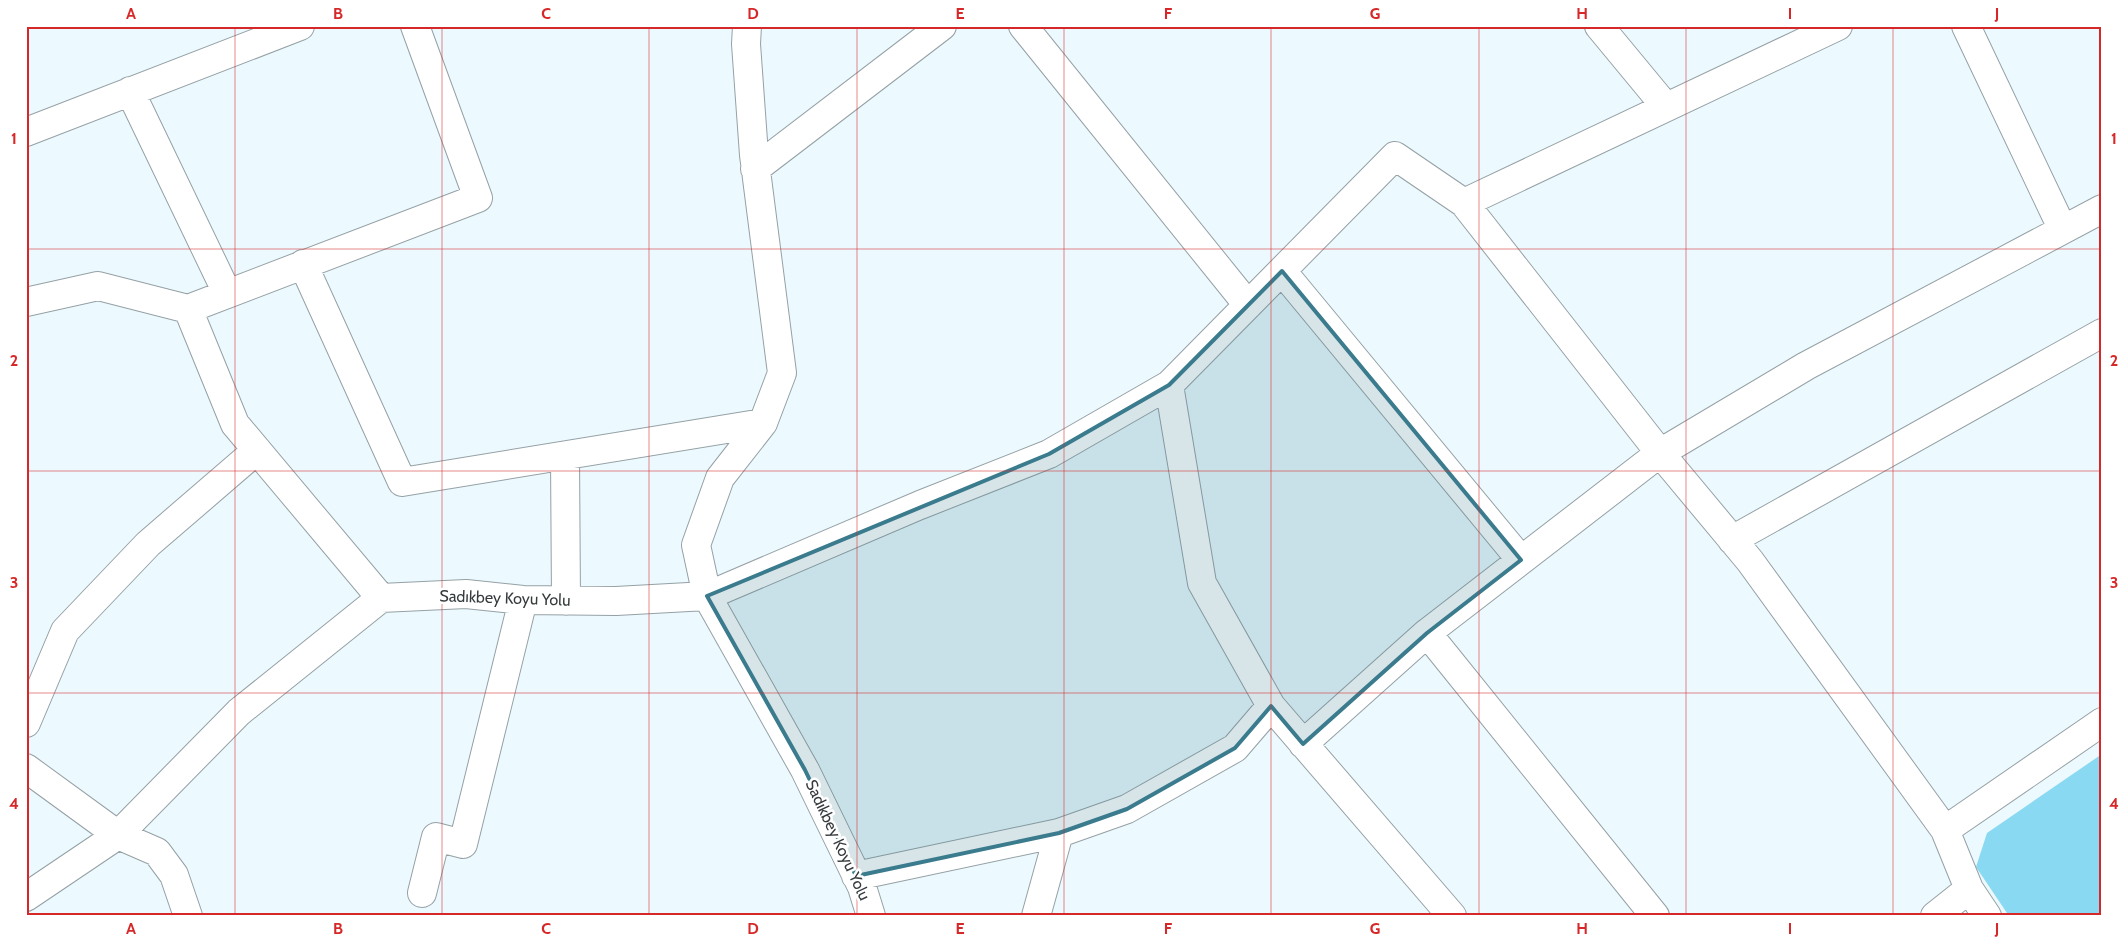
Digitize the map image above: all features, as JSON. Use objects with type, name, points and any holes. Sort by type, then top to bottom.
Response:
[{"type":"street","points":[[28,125],[130,91],[300,26]]},
{"type":"street","points":[[26,302],[98,286],[188,309],[478,198],[415,26]]},
{"type":"street","points":[[746,26],[755,169],[782,373],[763,423],[720,478],[696,545],[707,596],[920,505],[1049,454],[1169,385],[1395,156],[1464,203],[1660,453],[1750,561],[1945,830],[1969,889],[1987,916]]},
{"type":"street","points":[[755,169],[942,26]]},
{"type":"street","points":[[1023,26],[1248,305]]},
{"type":"street","points":[[1599,26],[1666,108]]},
{"type":"street","points":[[1464,203],[1838,26]]},
{"type":"street","points":[[1966,26],[2062,228]]},
{"type":"street","points":[[130,91],[227,293]]},
{"type":"street","points":[[1303,744],[1428,633],[1660,453],[1806,366],[2102,208]]},
{"type":"street","points":[[303,264],[402,482],[763,423]]},
{"type":"street","points":[[1282,270],[1521,560]]},
{"type":"street","points":[[26,897],[118,835],[239,712],[381,598],[236,424],[188,309]]},
{"type":"street","points":[[1732,540],[2102,333]]},
{"type":"street","points":[[1169,385],[1202,583],[1271,706],[1452,916]]},
{"type":"street","points":[[26,723],[65,631],[148,544],[258,450]]},
{"type":"street","points":[[565,456],[566,600]]},
{"type":"street","name":"Sadıkbey Koyu Yolu","points":[[381,598],[466,594],[523,600],[616,601],[707,596],[805,770],[856,876],[872,916]]},
{"type":"street","points":[[422,893],[436,837],[463,844],[523,600]]},
{"type":"street","points":[[1428,633],[1654,916]]},
{"type":"street","points":[[856,876],[1059,834],[1128,809],[1234,748],[1271,706]]},
{"type":"street","points":[[1945,830],[2102,722]]},
{"type":"street","points":[[26,768],[118,835],[157,852],[174,875],[188,916]]},
{"type":"street","points":[[1036,916],[1059,834]]},
{"type":"street","points":[[1935,916],[1969,889]]},
{"type":"highlighted area","points":[[1282,271],[1521,560],[1427,633],[1303,744],[1271,706],[1235,748],[1127,809],[1059,833],[856,876],[805,770],[707,596],[1049,454],[1169,385]]},
{"type":"shaded area","points":[[2102,754],[2102,916],[2009,916],[1976,867],[1987,833]]}]
